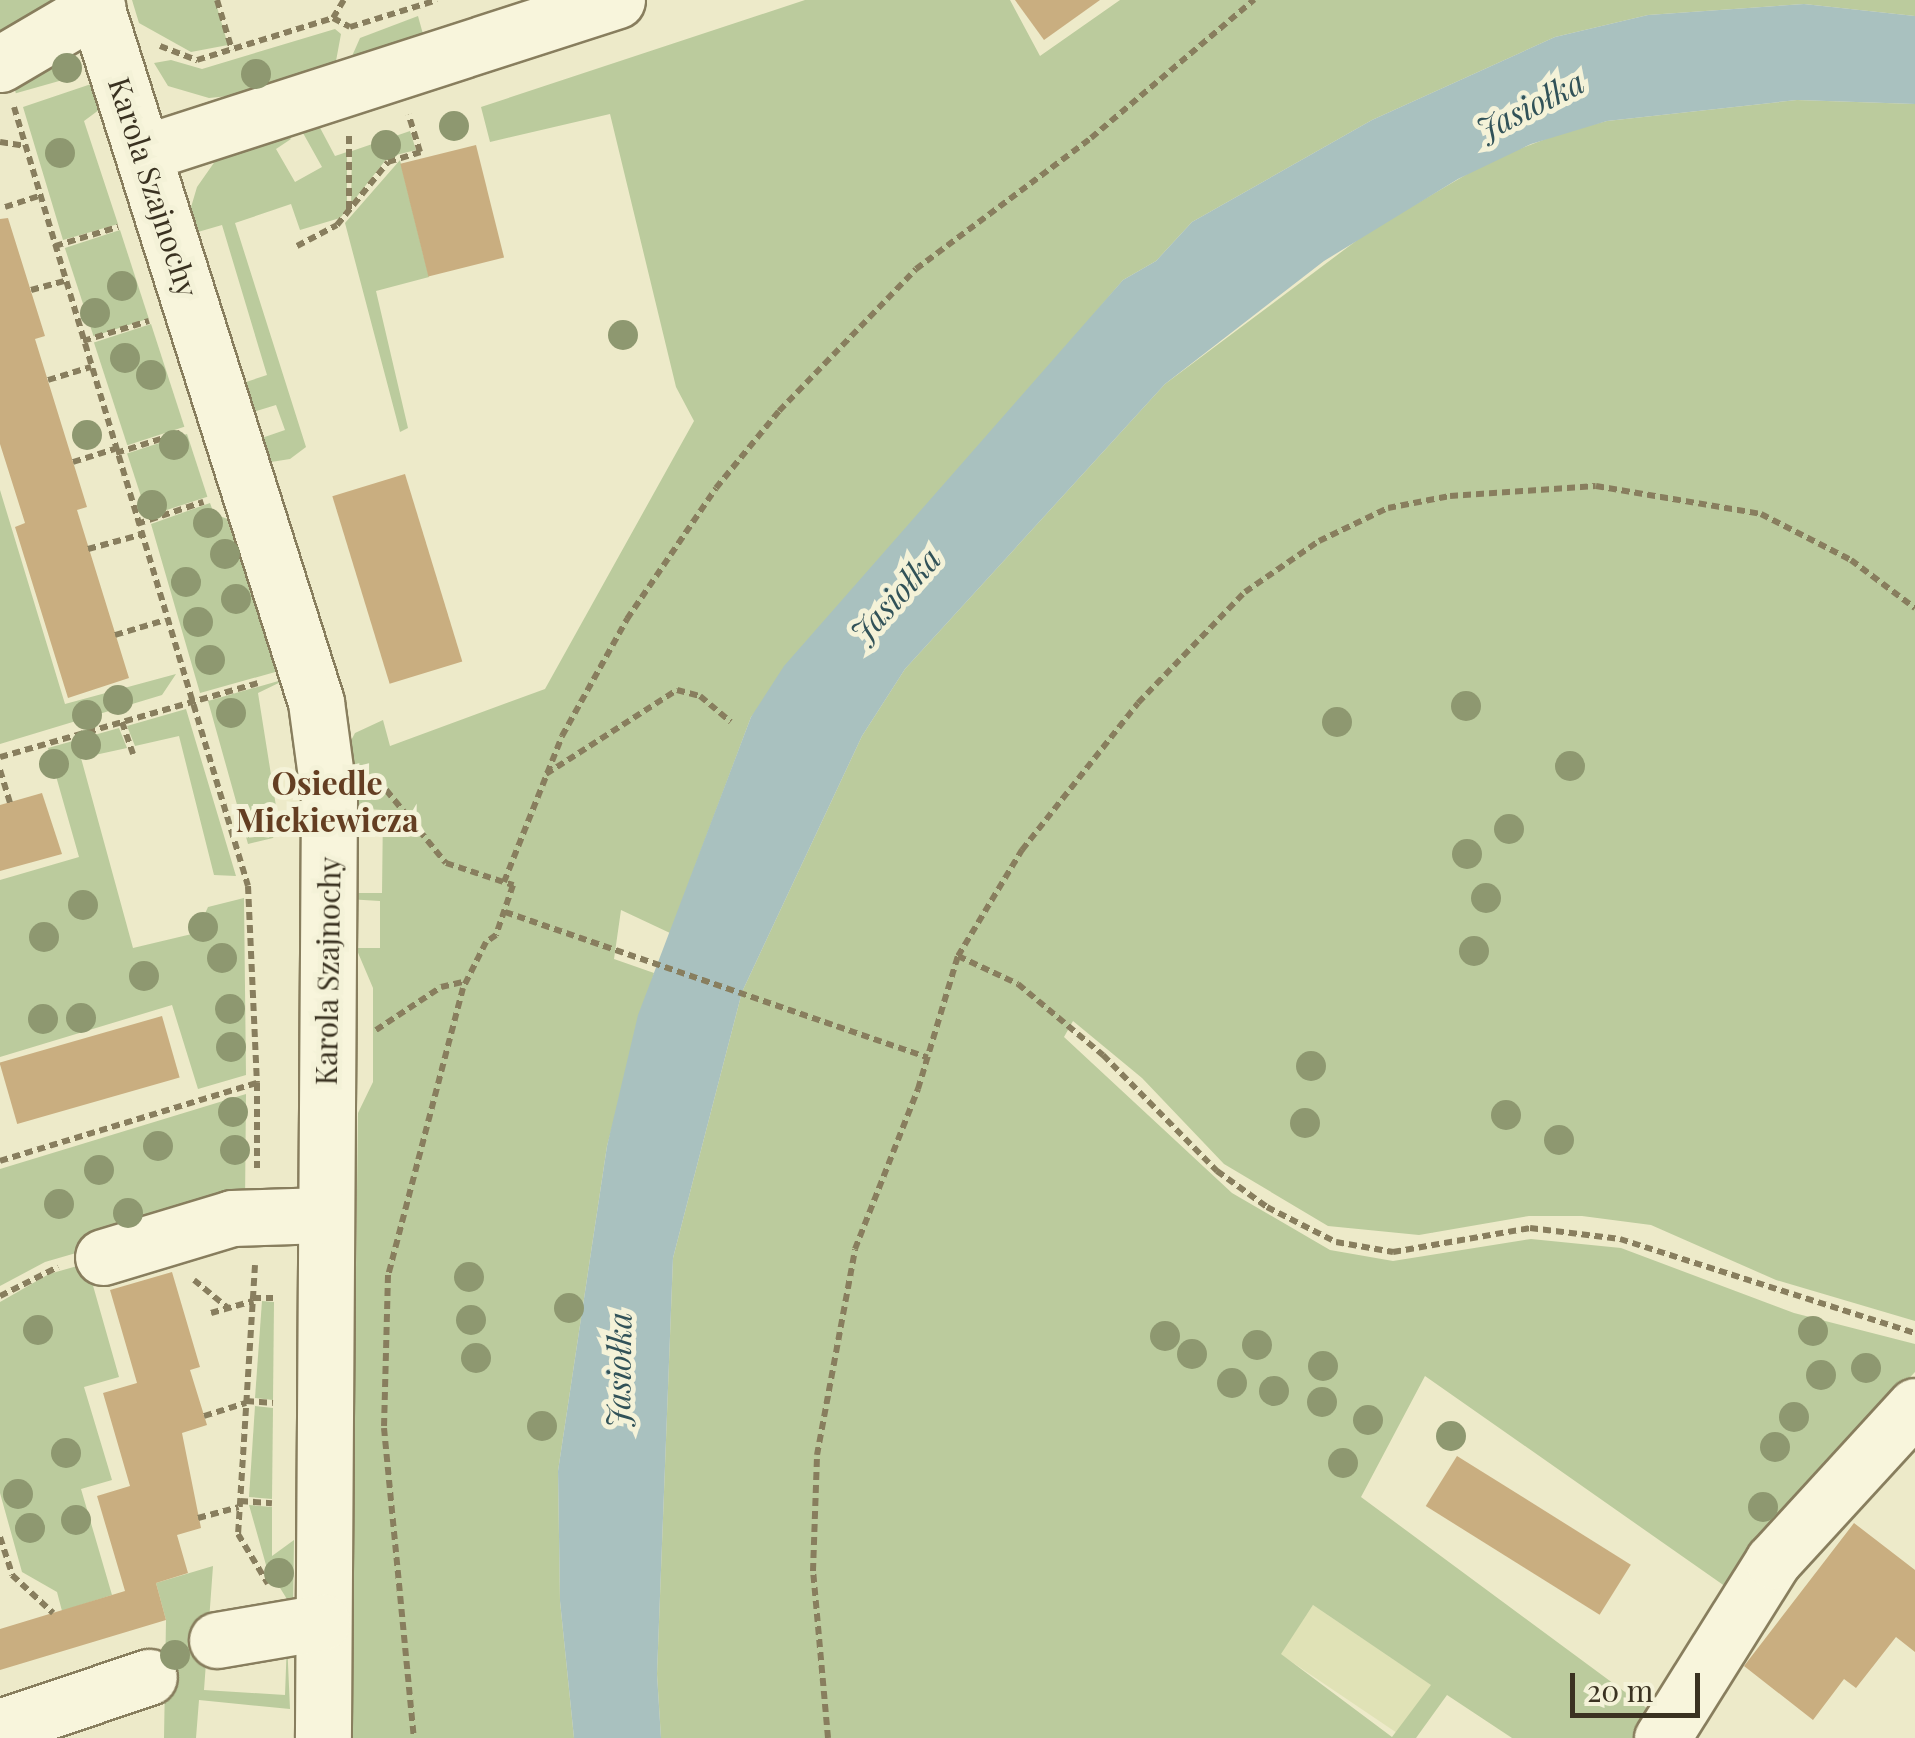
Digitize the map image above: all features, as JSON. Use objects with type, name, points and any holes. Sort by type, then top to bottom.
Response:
[{"type":"street","points":[[144,153],[617,0]]},
{"type":"street","points":[[1,63],[96,4]]},
{"type":"street","name":"Karola Szajnochy","points":[[96,4],[306,670],[329,798],[324,1215],[307,1623],[324,1738]]},
{"type":"street","points":[[103,1257],[256,1216],[324,1215]]},
{"type":"street","points":[[1662,1738],[1780,1552],[1915,1406]]},
{"type":"street","points":[[217,1640],[254,1638],[307,1623]]},
{"type":"street","points":[[0,1728],[149,1678]]},
{"type":"path","points":[[218,0],[232,50]]},
{"type":"path","points":[[146,38],[197,60],[333,18],[344,0]]},
{"type":"path","points":[[333,18],[350,27],[437,0]]},
{"type":"path","points":[[504,882],[545,775],[627,619],[716,488],[779,410],[916,269],[1091,138],[1254,0]]},
{"type":"path","points":[[1,63],[251,901],[257,1084],[256,1216],[238,1534],[307,1623]]},
{"type":"path","points":[[349,210],[372,79]]},
{"type":"path","points":[[297,246],[338,225],[388,162],[420,152],[372,79]]},
{"type":"path","points":[[0,142],[26,146]]},
{"type":"path","points":[[5,207],[40,195]]},
{"type":"path","points":[[55,246],[119,226]]},
{"type":"path","points":[[30,290],[65,281]]},
{"type":"path","points":[[83,340],[150,321]]},
{"type":"path","points":[[48,380],[91,367]]},
{"type":"path","points":[[73,462],[186,431]]},
{"type":"path","points":[[828,1738],[813,1571],[817,1454],[831,1354],[854,1248],[928,1058],[958,956],[1022,850],[1138,702],[1245,592],[1319,541],[1388,508],[1450,496],[1596,486],[1686,496],[1761,514],[1851,560],[1915,608]]},
{"type":"path","points":[[137,524],[208,500]]},
{"type":"path","points":[[88,549],[140,536]]},
{"type":"path","points":[[116,635],[165,620]]},
{"type":"path","points":[[0,757],[306,670]]},
{"type":"path","points":[[545,775],[676,690],[700,696],[732,722]]},
{"type":"path","points":[[122,722],[133,754]]},
{"type":"path","points":[[0,770],[10,802]]},
{"type":"path","points":[[371,770],[446,863],[513,885],[504,912],[466,982],[398,1222],[383,1340],[384,1428],[414,1738]]},
{"type":"path","points":[[504,912],[928,1058]]},
{"type":"path","points":[[958,956],[1018,984],[1103,1055],[1217,1171],[1267,1207],[1336,1242],[1393,1252],[1530,1228],[1620,1239],[1915,1333]]},
{"type":"path","points":[[367,1036],[441,987],[466,982]]},
{"type":"path","points":[[0,1161],[257,1084]]},
{"type":"path","points":[[0,1296],[48,1270],[103,1257]]},
{"type":"path","points":[[211,1312],[273,1298]]},
{"type":"path","points":[[204,1416],[246,1402],[273,1403]]},
{"type":"path","points":[[198,1518],[240,1504],[272,1503]]},
{"type":"path","points":[[0,1537],[11,1572],[54,1613]]},
{"type":"path","points":[[0,1576],[11,1572]]},
{"type":"green space","points":[[0,0],[60,0],[0,43]]},
{"type":"green space","points":[[132,0],[215,0],[228,45],[191,52],[139,23]]},
{"type":"green space","points":[[805,0],[1010,0],[1040,56],[1120,0],[1915,0],[1915,16],[1804,4],[1648,15],[1555,37],[1372,120],[1192,222],[1156,261],[1123,280],[751,717],[670,933],[621,910],[614,959],[654,973],[607,1146],[558,1471],[560,1601],[574,1738],[350,1738],[358,1113],[373,1082],[373,988],[356,948],[380,948],[380,901],[347,899],[347,893],[382,893],[383,810],[348,808],[345,752],[355,733],[383,720],[390,746],[545,689],[694,421],[676,387],[610,114],[490,142],[481,107]]},
{"type":"green space","points":[[418,16],[426,45],[349,63],[360,38]]},
{"type":"green space","points":[[335,29],[341,34],[336,61],[229,96],[209,98],[168,86],[154,63],[171,60],[202,69]]},
{"type":"green space","points":[[61,44],[71,78],[16,93],[6,60]]},
{"type":"green space","points":[[100,81],[107,104],[84,121],[118,224],[63,240],[23,107]]},
{"type":"green space","points":[[1797,100],[1915,104],[1915,1321],[1776,1280],[1651,1225],[1582,1216],[1529,1216],[1419,1235],[1328,1226],[1224,1164],[1142,1078],[1073,1021],[1064,1037],[1232,1193],[1330,1250],[1393,1261],[1531,1239],[1621,1248],[1794,1313],[1915,1344],[1915,1372],[1769,1525],[1729,1589],[1425,1376],[1361,1497],[1652,1712],[1637,1738],[1512,1738],[1447,1695],[1416,1738],[661,1738],[657,1674],[673,1258],[742,992],[862,736],[905,669],[1165,384],[1368,232],[1493,159],[1564,132],[1607,121]],"holes":[[[1313,1605],[1431,1685],[1392,1737],[1281,1654]]]},
{"type":"green space","points":[[318,124],[335,156],[347,152],[347,210],[340,218],[300,230],[291,204],[235,223],[306,447],[290,459],[271,462],[262,459],[256,440],[285,430],[276,405],[247,414],[237,385],[267,375],[222,225],[191,234],[189,214],[197,187],[218,157],[287,134],[291,139],[276,149],[295,182],[322,167],[303,133]]},
{"type":"green space","points":[[410,131],[416,150],[388,157],[351,204],[352,151]]},
{"type":"green space","points":[[400,160],[429,277],[376,291],[408,428],[400,432],[345,223]]},
{"type":"green space","points":[[120,230],[149,318],[94,336],[65,248]]},
{"type":"green space","points":[[151,324],[184,427],[127,445],[94,343]]},
{"type":"green space","points":[[187,434],[207,497],[147,516],[127,453]]},
{"type":"green space","points":[[0,490],[65,704],[176,674],[162,695],[0,744]]},
{"type":"green space","points":[[210,503],[214,514],[244,525],[286,669],[200,693],[151,524]]},
{"type":"green space","points":[[289,678],[258,693],[279,825],[273,838],[248,844],[208,701]]},
{"type":"green space","points":[[186,709],[236,876],[214,875],[179,736],[135,746],[127,726]]},
{"type":"green space","points":[[119,728],[127,748],[81,758],[133,948],[196,933],[208,907],[244,898],[246,1075],[198,1089],[172,1005],[0,1057],[0,880],[79,857],[48,748]]},
{"type":"green space","points":[[246,1094],[245,1204],[45,1262],[0,1286],[0,1169]]},
{"type":"green space","points":[[95,1261],[90,1275],[119,1377],[84,1387],[112,1480],[81,1489],[112,1595],[62,1611],[57,1592],[22,1572],[0,1493],[0,1302],[49,1274]]},
{"type":"green space","points":[[262,1301],[274,1302],[273,1400],[255,1398]]},
{"type":"green space","points":[[255,1406],[273,1408],[272,1499],[249,1497]]},
{"type":"green space","points":[[249,1505],[272,1507],[272,1556],[294,1540],[293,1609],[266,1565]]},
{"type":"green space","points":[[213,1566],[204,1690],[285,1695],[287,1641],[290,1709],[199,1700],[196,1738],[164,1738],[166,1620],[156,1583]]},
{"type":"green space","points":[[1313,1605],[1432,1685],[1399,1734],[1280,1654]]},
{"type":"water","name":"Jasiołka","points":[[1804,4],[1915,16],[1915,104],[1797,100],[1607,121],[1531,144],[1458,179],[1324,261],[1165,384],[905,669],[862,736],[742,992],[673,1258],[657,1674],[661,1738],[574,1738],[560,1601],[558,1471],[607,1146],[638,1015],[751,717],[784,666],[1123,280],[1156,261],[1192,222],[1372,120],[1555,37],[1648,15]]},
{"type":"building","points":[[1015,0],[1100,0],[1044,40]]},
{"type":"building","points":[[476,145],[504,258],[428,276],[400,164]]},
{"type":"building","points":[[8,218],[45,336],[35,339],[87,507],[77,510],[129,678],[68,698],[15,527],[25,523],[0,444],[0,219]]},
{"type":"building","points":[[405,474],[462,661],[390,684],[332,496]]},
{"type":"building","points":[[42,793],[62,854],[0,871],[0,805]]},
{"type":"building","points":[[162,1016],[180,1078],[17,1124],[0,1062]]},
{"type":"building","points":[[172,1272],[200,1367],[190,1370],[207,1425],[182,1433],[201,1528],[177,1535],[188,1573],[156,1583],[166,1620],[0,1670],[0,1629],[125,1591],[97,1496],[130,1486],[103,1393],[137,1383],[110,1290]]},
{"type":"building","points":[[1457,1456],[1631,1565],[1600,1615],[1426,1506]]},
{"type":"building","points":[[1854,1523],[1915,1570],[1915,1652],[1896,1637],[1856,1688],[1844,1679],[1813,1720],[1744,1666]]},
{"type":"district","name":"Osiedle Mickiewicza","points":[[327,802]]}]
